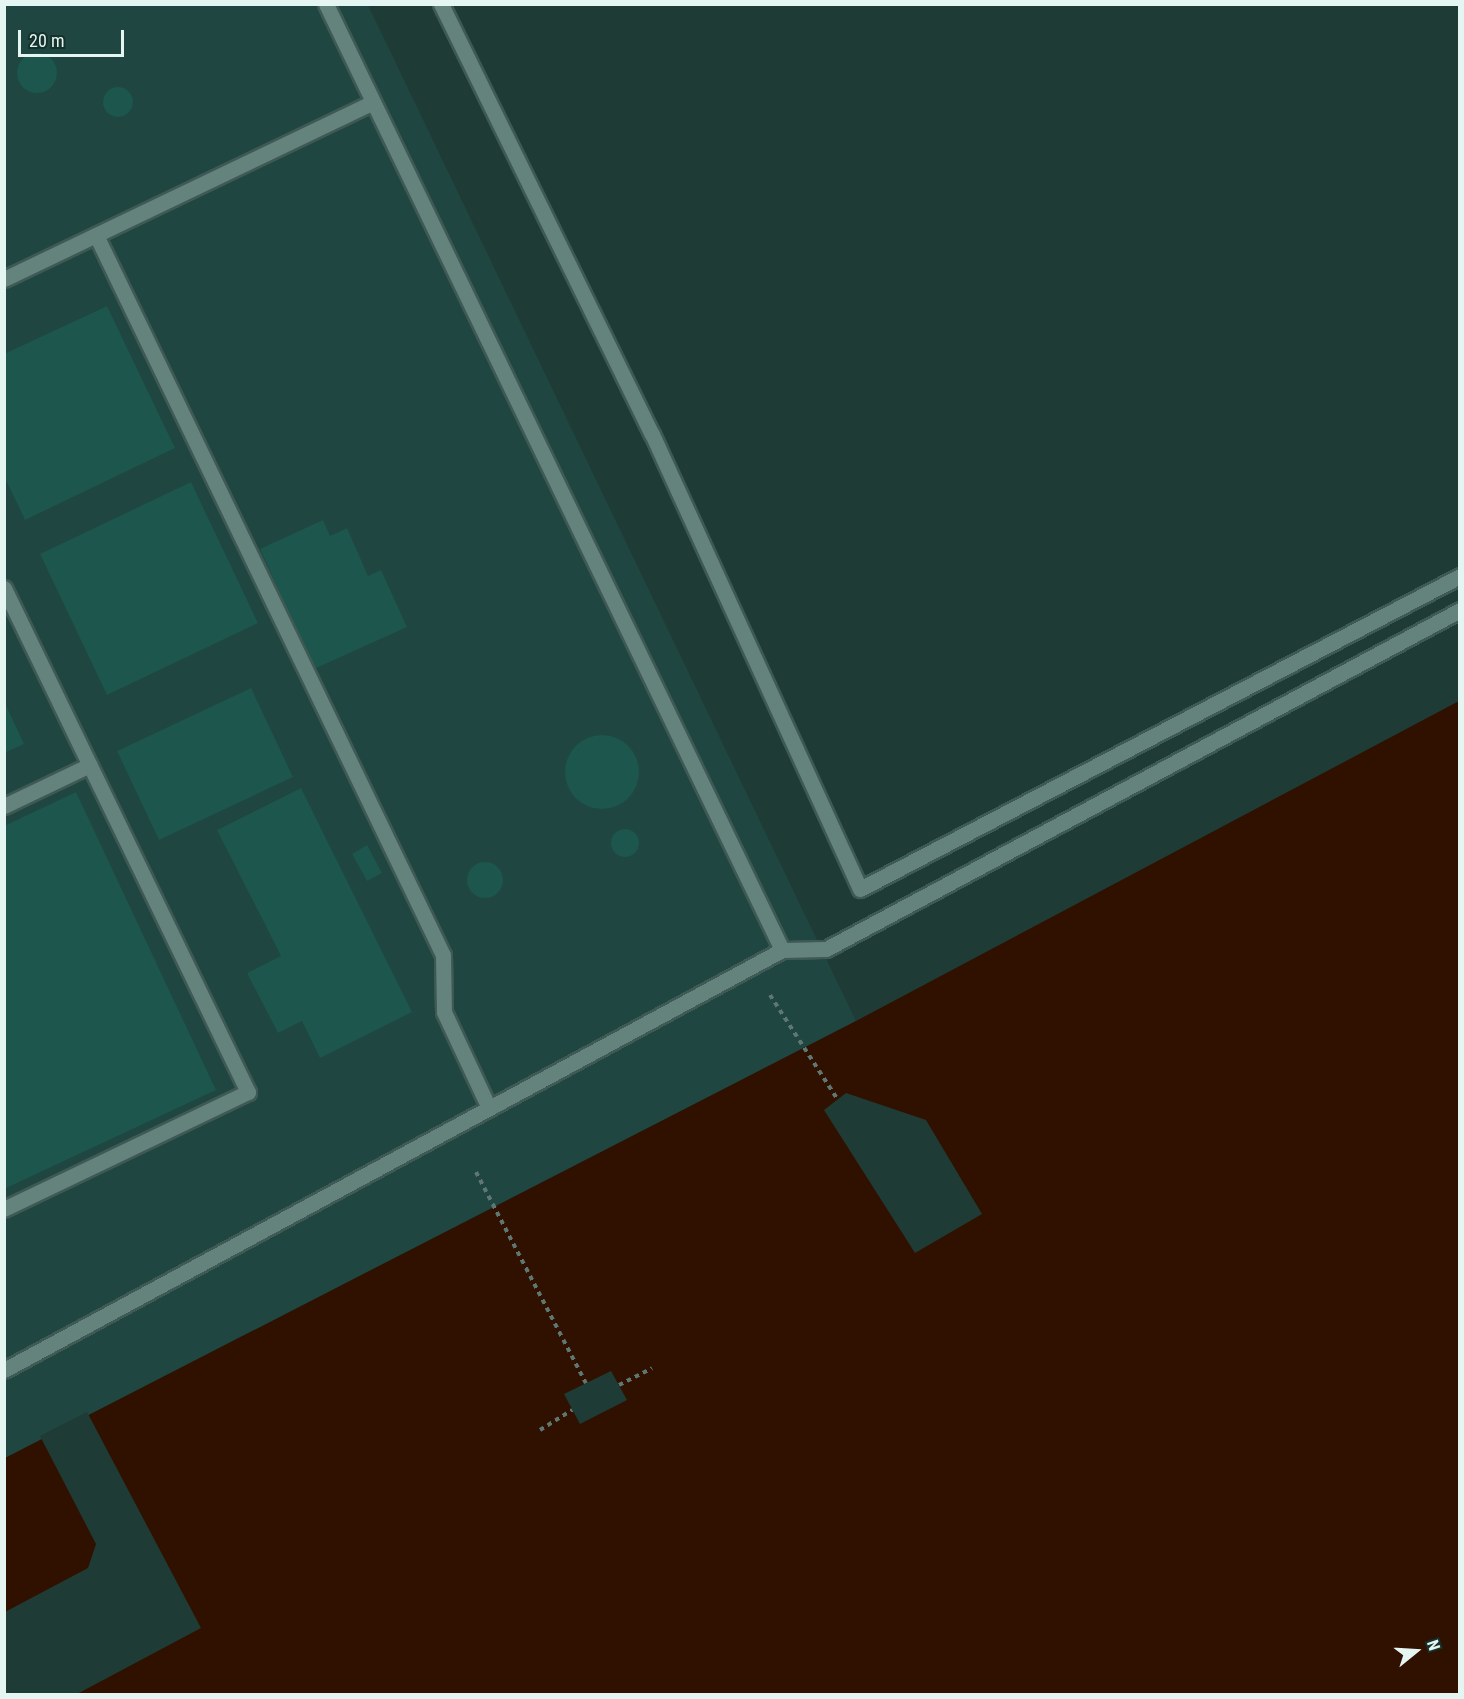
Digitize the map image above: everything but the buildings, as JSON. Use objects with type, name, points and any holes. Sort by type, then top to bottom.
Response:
[{"type":"lane","points":[[326,4],[782,950]]},
{"type":"lane","points":[[441,4],[652,434],[860,889],[1460,576]]},
{"type":"lane","points":[[4,279],[373,102]]},
{"type":"lane","points":[[96,235],[443,955],[444,1012],[489,1108]]},
{"type":"lane","points":[[4,588],[248,1092],[4,1209]]},
{"type":"lane","points":[[4,1370],[782,950],[826,949],[1460,610]]},
{"type":"lane","points":[[4,806],[90,765]]},
{"type":"path","points":[[770,995],[838,1100]]},
{"type":"path","points":[[476,1172],[586,1383]]},
{"type":"path","points":[[619,1385],[652,1368]]},
{"type":"path","points":[[540,1430],[573,1410]]},
{"type":"shaded area","points":[[5,5],[368,5],[856,1021],[5,1458]]},
{"type":"shaded area","points":[[1459,701],[1459,1694],[5,1694],[5,1458],[856,1021]]},
{"type":"pier","points":[[846,1093],[926,1120],[982,1214],[915,1253],[824,1110]]},
{"type":"pier","points":[[611,1371],[627,1400],[580,1424],[564,1394]]},
{"type":"pier","points":[[87,1412],[201,1628],[77,1694],[5,1694],[5,1612],[88,1568],[96,1544],[40,1436]]}]
